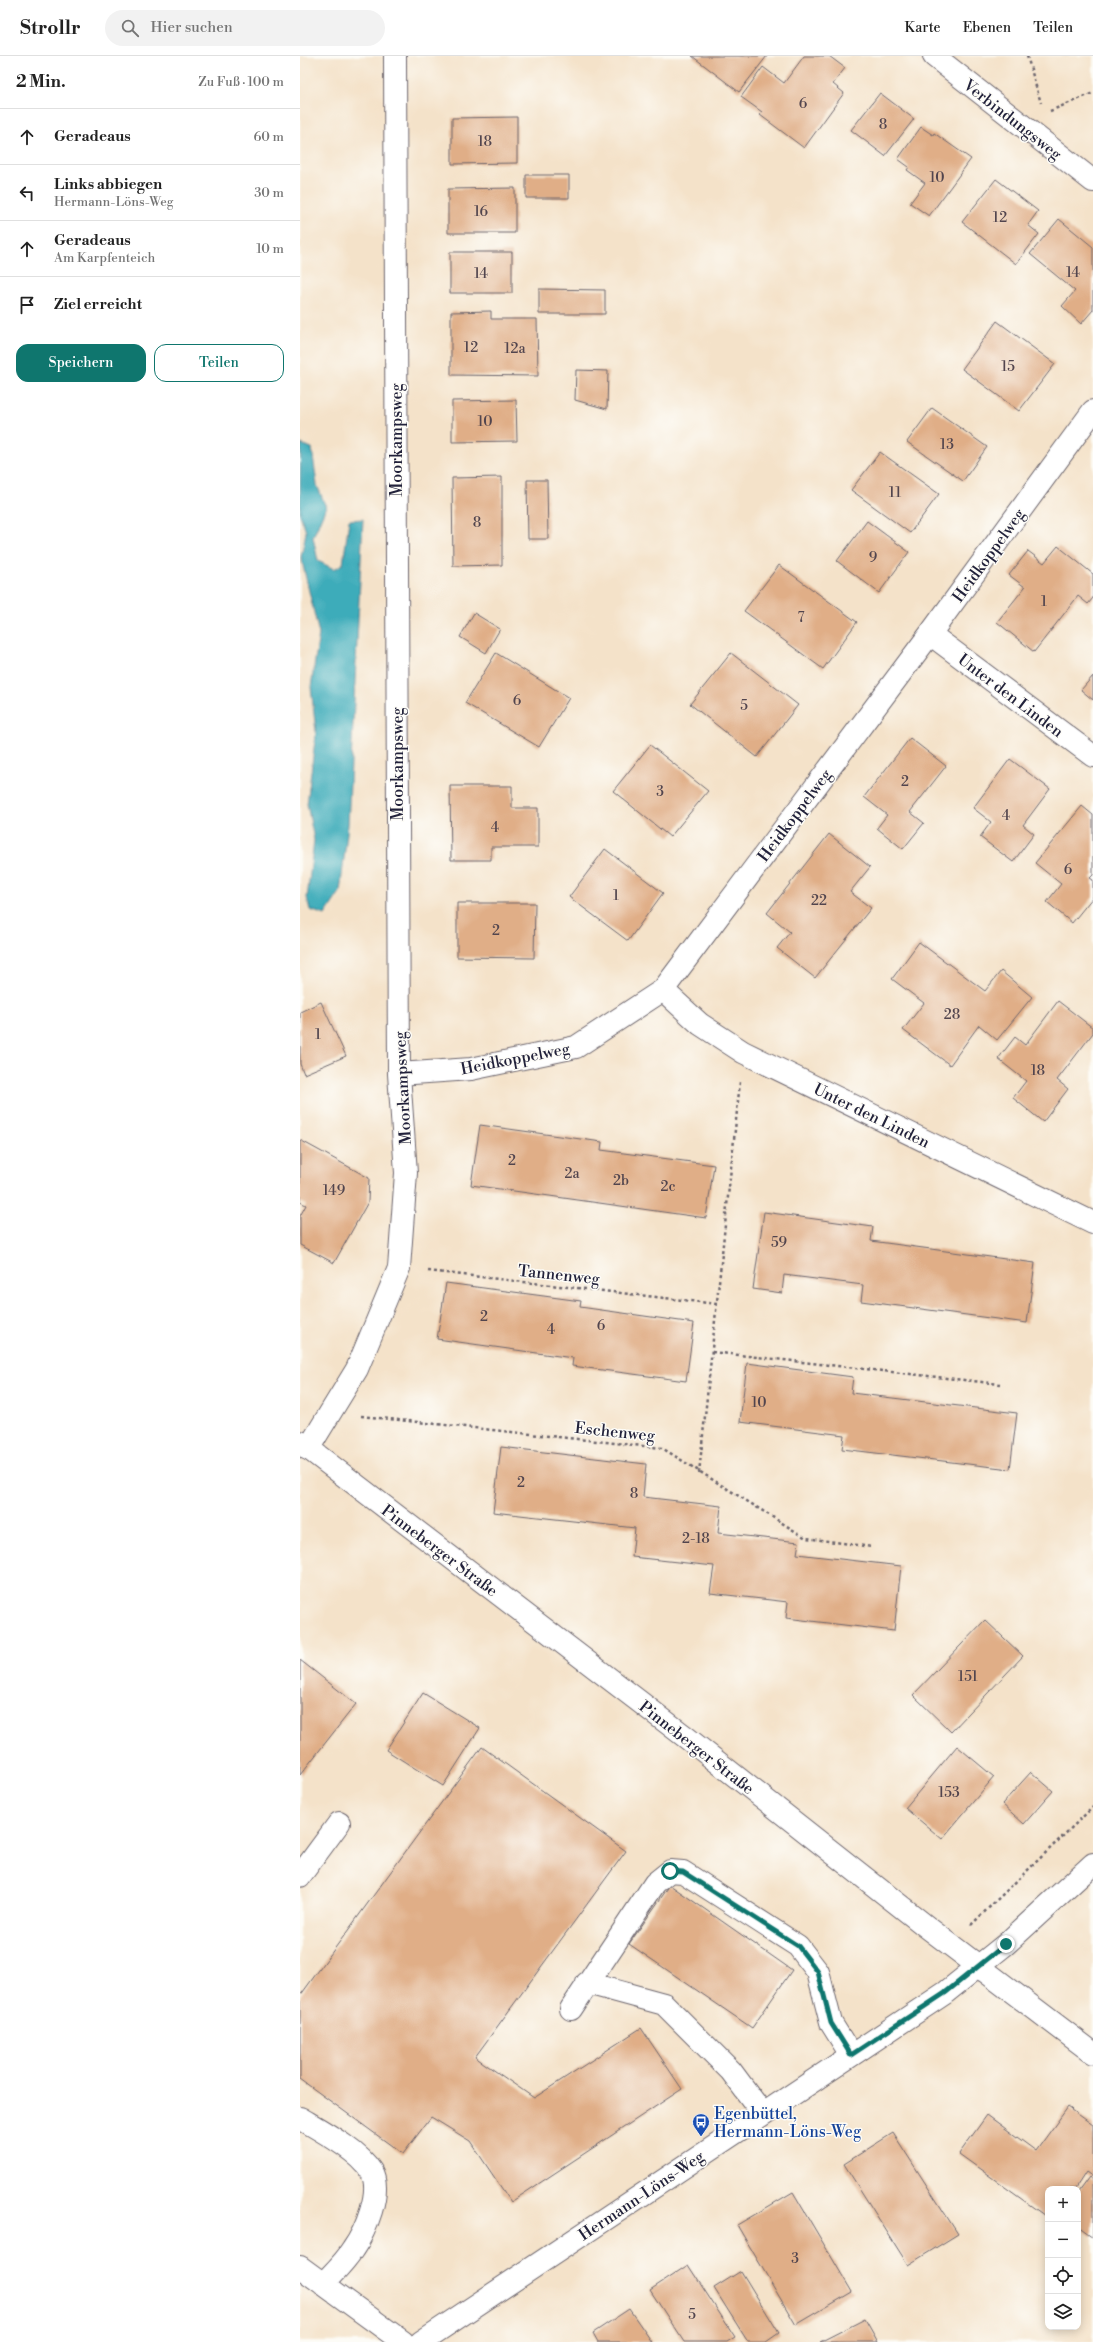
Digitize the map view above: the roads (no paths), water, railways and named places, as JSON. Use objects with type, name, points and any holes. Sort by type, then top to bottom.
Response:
[{"type":"street","name":"Moorkampsweg","points":[[304,1445],[330,1413],[357,1369],[399,1268],[406,1173],[399,1074],[395,56]]},
{"type":"street","name":"Verbindungsweg","points":[[934,56],[1093,181]]},
{"type":"street","name":"Heidkoppelweg","points":[[399,1074],[471,1069],[576,1047],[663,990],[930,634],[1093,411]]},
{"type":"street","name":"Unter den Linden","points":[[930,634],[1093,756]]},
{"type":"street","name":"Unter den Linden","points":[[663,990],[700,1024],[743,1052],[1093,1223]]},
{"type":"street","name":"Pinneberger Straße","points":[[304,1445],[681,1733],[950,1944],[1093,2053]]},
{"type":"street","points":[[300,1876],[339,1823]]},
{"type":"street","name":"Hermann-Löns-Weg","points":[[421,2342],[945,1993],[1030,1922],[1093,1864]]},
{"type":"street","points":[[571,2009],[655,1883],[670,1871],[683,1872],[798,1946],[818,1972],[831,2023],[851,2055]]},
{"type":"street","points":[[587,1983],[664,2004],[731,2071],[763,2114]]},
{"type":"street","points":[[300,2118],[339,2142],[360,2160],[372,2171],[376,2185],[367,2225],[353,2249],[323,2284]]},
{"type":"street","points":[[300,2267],[403,2342]]},
{"type":"water","points":[[301,444],[312,448],[317,485],[326,507],[313,537],[318,561],[334,569],[343,564],[349,520],[363,519],[348,825],[340,892],[325,915],[310,910],[307,898],[314,840],[307,804],[316,732],[311,687],[319,634],[301,557],[306,532],[300,514]]},
{"type":"place","name":"Egenbüttel, Hermann-Löns-Weg","points":[[701,2137]]}]
